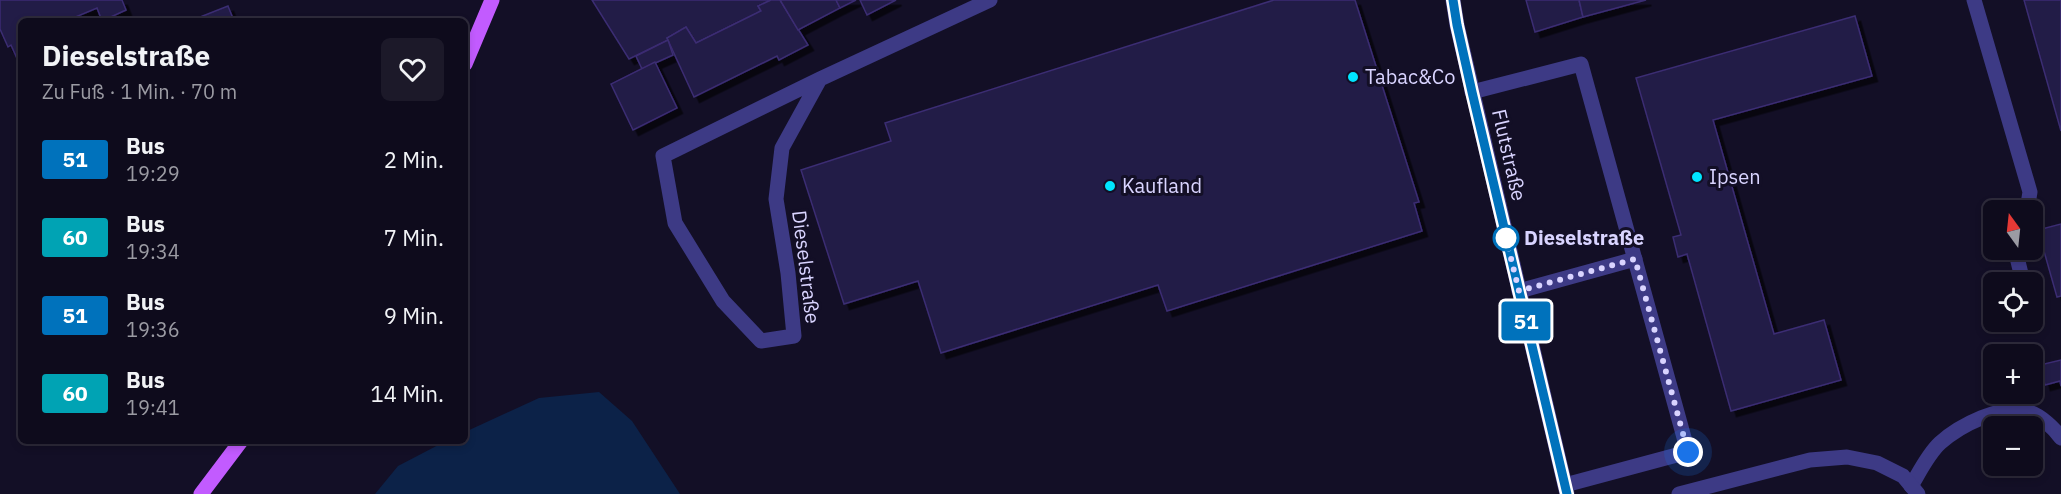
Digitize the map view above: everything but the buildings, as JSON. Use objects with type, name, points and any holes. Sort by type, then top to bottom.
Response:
[{"type":"main road","points":[[468,57],[492,0]]},
{"type":"main road","points":[[201,494],[240,444]]},
{"type":"street","name":"Dieselstraße","points":[[820,79],[782,148],[776,199],[788,273],[794,336],[761,341],[723,302],[675,223],[663,156],[820,79],[990,0]]},
{"type":"street","name":"Flutstraße","points":[[1454,0],[1457,25],[1472,92],[1566,489]]},
{"type":"street","points":[[1974,0],[2030,192],[2029,200]]},
{"type":"street","points":[[1472,92],[1581,64],[1688,452],[1566,489]]},
{"type":"street","points":[[1519,291],[1635,259]]},
{"type":"street","points":[[1679,494],[1810,460],[1847,457],[1876,463],[1903,476],[1914,490],[1938,445],[1966,425],[2002,411],[2028,412],[2048,424],[2061,438]]},
{"type":"water","points":[[599,392],[632,421],[680,494],[375,494],[398,466],[440,444],[468,444],[468,431],[539,398]]},
{"type":"bus line","name":"51","points":[[1453,0],[1472,92],[1567,494]]},
{"type":"place","name":"Tabac&Co","points":[[1353,77]]},
{"type":"place","name":"Ipsen","points":[[1697,177]]},
{"type":"place","name":"Kaufland","points":[[1110,186]]},
{"type":"place","name":"Dieselstraße","points":[[1506,238]]},
{"type":"route","points":[[1506,238],[1519,291],[1635,259],[1688,452]]}]
